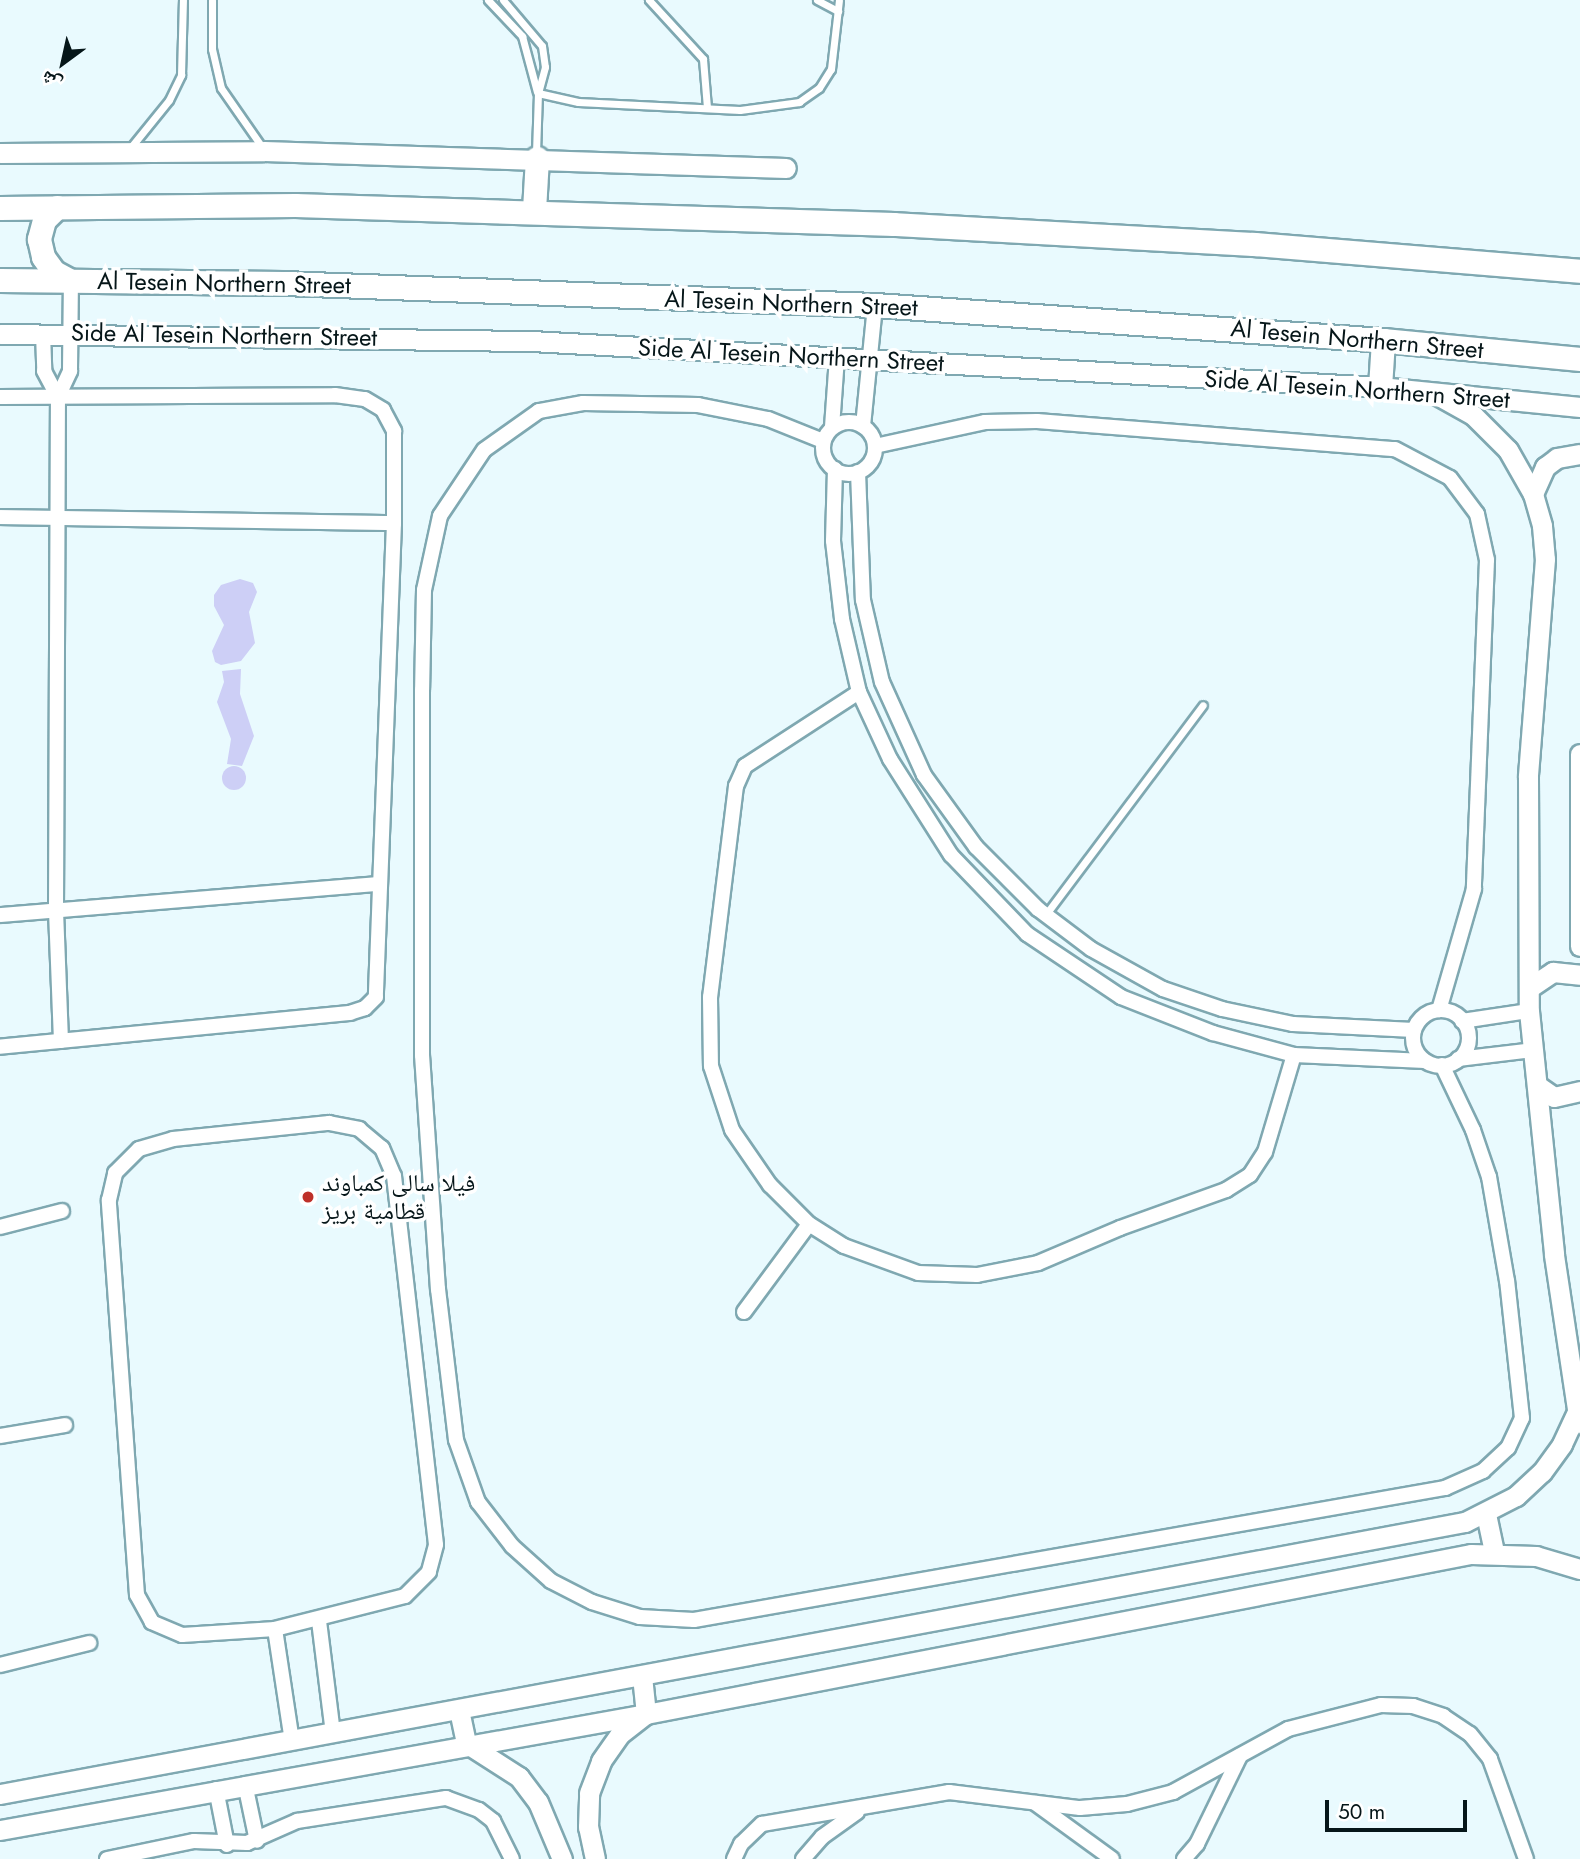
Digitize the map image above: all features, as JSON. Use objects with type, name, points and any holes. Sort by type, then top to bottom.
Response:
[{"type":"main road","points":[[534,210],[537,158]]},
{"type":"main road","points":[[57,207],[44,220],[41,248],[54,272],[71,281]]},
{"type":"main road","points":[[0,208],[534,210],[1240,243],[1580,271]]},
{"type":"main road","name":"Al Tesein Northern Street","points":[[0,280],[283,282],[876,305],[1383,340],[1580,359]]},
{"type":"main road","points":[[1380,387],[1383,340]]},
{"type":"street","points":[[0,153],[264,151],[537,158],[786,169]]},
{"type":"street","points":[[61,1041],[57,909],[58,397],[70,370],[71,281]]},
{"type":"street","points":[[835,470],[858,472],[871,462],[875,446],[863,426],[876,305]]},
{"type":"street","name":"Side Al Tesein Northern Street","points":[[0,334],[71,332],[531,341],[1380,387],[1580,407]]},
{"type":"street","points":[[43,333],[44,371],[58,397]]},
{"type":"street","points":[[837,358],[832,428],[823,441],[824,457],[835,470],[834,541],[842,619],[859,692],[890,759],[951,855],[1027,934],[1121,997],[1213,1034],[1294,1055],[1425,1061],[1442,1065],[1458,1059],[1534,1050]]},
{"type":"street","points":[[0,1794],[292,1742],[1465,1522],[1486,1514],[1516,1496],[1542,1472],[1578,1420],[1554,1255],[1529,1011],[1528,777],[1545,559],[1533,494],[1508,450],[1473,415],[1430,391]]},
{"type":"street","points":[[0,397],[335,395],[365,399],[383,410],[394,431],[394,523],[378,884],[376,997],[365,1008],[0,1047]]},
{"type":"street","points":[[823,441],[768,419],[698,405],[583,403],[539,411],[484,450],[440,516],[424,590],[422,690],[422,1055],[436,1262],[456,1440],[478,1502],[512,1546],[551,1581],[592,1602],[640,1617],[694,1620],[1432,1490],[1483,1471],[1508,1448],[1522,1418],[1507,1281],[1489,1177],[1474,1130],[1442,1065]]},
{"type":"street","points":[[875,446],[985,422],[1037,421],[1395,449],[1450,478],[1477,514],[1487,560],[1474,889],[1439,1010]]},
{"type":"street","points":[[832,428],[847,422],[863,426]]},
{"type":"street","points":[[1533,494],[1545,467],[1557,458],[1580,454]]},
{"type":"street","points":[[858,472],[863,600],[883,682],[924,775],[976,847],[1046,914],[1091,949],[1163,989],[1223,1009],[1293,1024],[1414,1030]]},
{"type":"street","points":[[0,517],[394,523]]},
{"type":"street","points":[[859,692],[745,766],[736,786],[710,997],[711,1066],[732,1130],[770,1185],[809,1224],[844,1246],[918,1273],[977,1275],[1038,1263],[1120,1227],[1226,1191],[1250,1175],[1265,1152],[1294,1055]]},
{"type":"street","points":[[1580,754],[1580,946]]},
{"type":"street","points":[[0,915],[378,884]]},
{"type":"street","points":[[1529,988],[1553,972],[1580,975]]},
{"type":"street","points":[[1425,1061],[1415,1047],[1414,1030],[1423,1016],[1439,1010],[1462,1021],[1529,1011]]},
{"type":"street","points":[[1458,1059],[1468,1037],[1462,1021]]},
{"type":"street","points":[[1538,1086],[1554,1097],[1580,1091]]},
{"type":"street","points":[[329,1123],[359,1129],[382,1148],[394,1177],[436,1545],[429,1572],[405,1596],[319,1621],[275,1629],[182,1635],[152,1622],[137,1595],[109,1200],[115,1173],[139,1149],[173,1139],[329,1123]]},
{"type":"street","points":[[0,1227],[62,1211]]},
{"type":"street","points":[[744,1312],[809,1224]]},
{"type":"street","points":[[0,1436],[65,1425]]},
{"type":"street","points":[[1486,1514],[1494,1552]]},
{"type":"street","points":[[0,1830],[466,1743],[646,1714],[1494,1552],[1536,1556],[1580,1569]]},
{"type":"street","points":[[319,1621],[333,1733]]},
{"type":"street","points":[[275,1629],[292,1742]]},
{"type":"street","points":[[0,1665],[89,1643]]},
{"type":"street","points":[[642,1676],[646,1714]]},
{"type":"street","points":[[734,1859],[741,1844],[762,1824],[949,1792],[1080,1808],[1127,1804],[1173,1792],[1289,1729],[1381,1705],[1413,1706],[1443,1716],[1470,1734],[1490,1759],[1526,1859]]},
{"type":"street","points":[[459,1710],[466,1743],[519,1777],[538,1802],[562,1859]]},
{"type":"street","points":[[595,1859],[588,1827],[589,1793],[597,1772],[620,1734],[646,1714]]},
{"type":"street","points":[[1184,1859],[1197,1844],[1240,1755]]},
{"type":"street","points":[[245,1784],[257,1841]]},
{"type":"street","points":[[216,1789],[226,1845]]},
{"type":"street","points":[[107,1859],[194,1841],[226,1845],[257,1841],[297,1821],[446,1798],[479,1810],[493,1821],[512,1859]]},
{"type":"street","points":[[1034,1802],[1112,1859]]},
{"type":"street","points":[[803,1859],[822,1837],[866,1806]]},
{"type":"lane","points":[[128,150],[169,100],[181,75],[183,0]]},
{"type":"lane","points":[[212,0],[212,49],[221,88],[264,151]]},
{"type":"lane","points":[[488,0],[522,36],[538,93]]},
{"type":"lane","points":[[503,0],[542,46],[545,67],[538,93],[537,158]]},
{"type":"lane","points":[[649,0],[703,59],[707,108]]},
{"type":"lane","points":[[817,0],[838,11]]},
{"type":"lane","points":[[538,93],[578,102],[707,108],[777,107],[799,102],[819,88],[831,69],[839,0]]},
{"type":"lane","points":[[1046,914],[1203,705]]},
{"type":"water","points":[[240,579],[253,583],[257,592],[249,612],[255,643],[241,661],[221,665],[215,662],[212,651],[224,625],[214,606],[214,595],[221,585]]},
{"type":"water","points":[[241,669],[240,694],[254,736],[242,766],[227,764],[231,739],[217,702],[224,682],[222,671]]},
{"type":"water","points":[[234,766],[243,769],[246,778],[243,787],[234,790],[225,787],[222,778],[225,769]]},
{"type":"place","name":"فيلا سالى كمباوند قطامية بريز","points":[[308,1197]]}]
